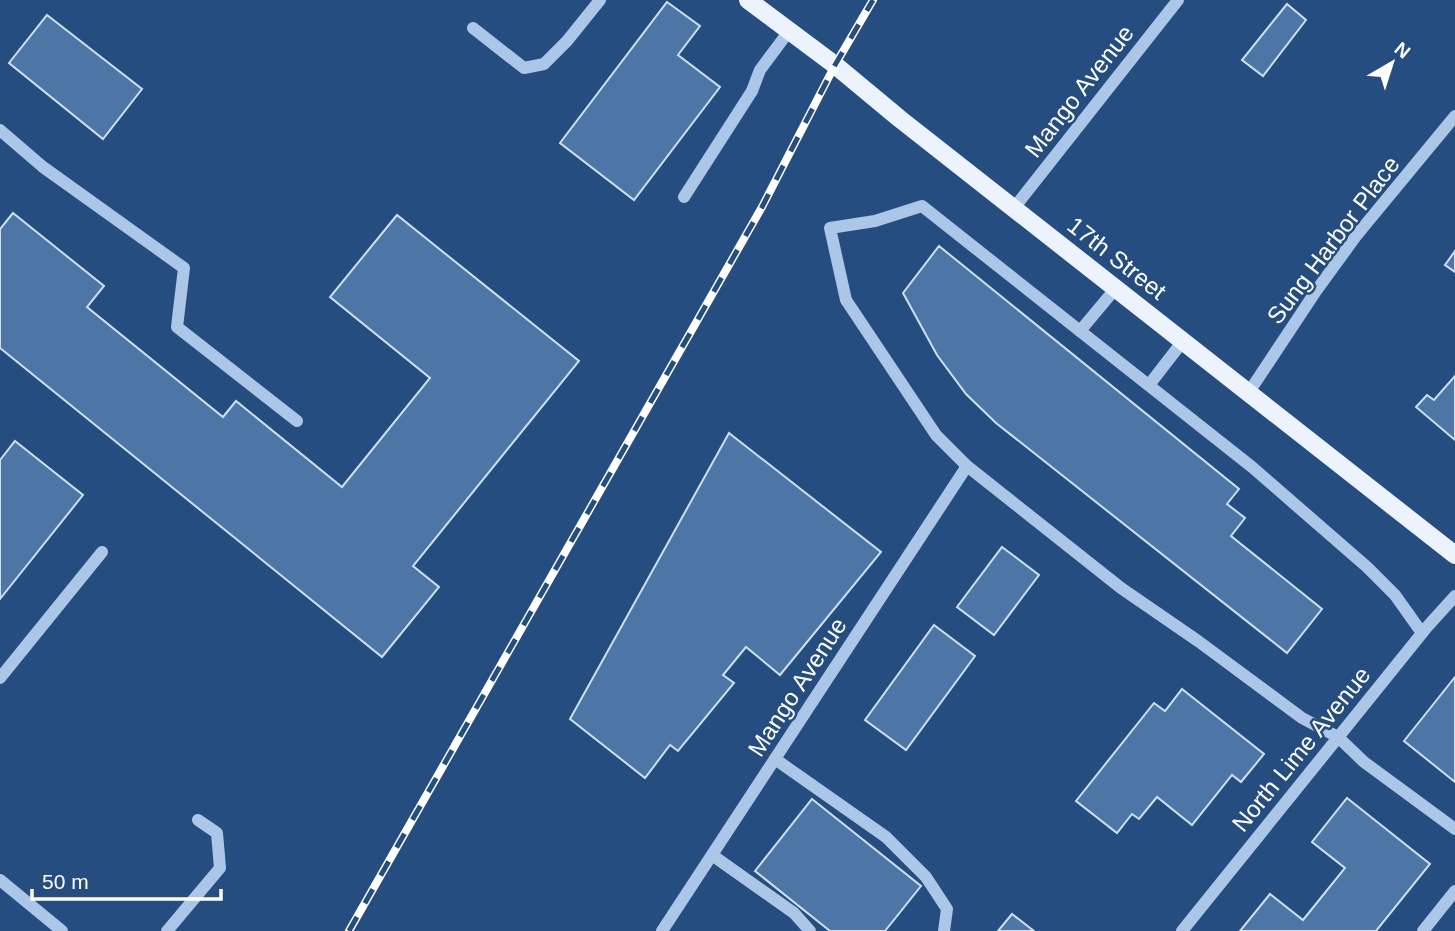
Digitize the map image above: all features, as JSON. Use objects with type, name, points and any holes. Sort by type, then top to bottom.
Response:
[{"type":"main road","name":"17th Street","points":[[748,0],[1455,555]]},
{"type":"street","points":[[473,28],[524,68],[544,64],[567,41],[600,0]]},
{"type":"street","name":"Mango Avenue","points":[[1014,208],[1178,0]]},
{"type":"street","points":[[684,197],[752,92],[760,70],[789,31]]},
{"type":"street","name":"Sung Harbor Place","points":[[1249,393],[1356,236],[1455,116]]},
{"type":"street","points":[[0,130],[43,167],[184,268],[177,327],[298,421]]},
{"type":"street","points":[[1422,633],[1395,595],[1367,567],[1252,467],[922,206],[875,221],[830,228],[846,300],[936,435],[967,466],[1121,588],[1303,718],[1338,737],[1364,762],[1455,829]]},
{"type":"street","points":[[1080,331],[1116,288]]},
{"type":"street","points":[[1149,385],[1183,341]]},
{"type":"street","name":"Mango Avenue","points":[[667,929],[712,855],[967,466]]},
{"type":"street","points":[[0,678],[102,552]]},
{"type":"street","name":"North Lime Avenue","points":[[1182,931],[1422,633],[1455,596]]},
{"type":"street","points":[[775,759],[886,837],[926,877],[947,909],[944,931]]},
{"type":"street","points":[[167,931],[220,868],[217,833],[198,820]]},
{"type":"street","points":[[712,855],[794,914],[810,931]]},
{"type":"street","points":[[0,880],[62,931]]},
{"type":"street","points":[[1423,931],[1455,891]]},
{"type":"building","points":[[667,2],[700,26],[678,55],[720,87],[634,200],[560,143]]},
{"type":"building","points":[[1287,4],[1306,20],[1263,76],[1242,60]]},
{"type":"building","points":[[47,15],[142,89],[103,139],[9,63]]},
{"type":"building","points":[[13,213],[104,286],[87,307],[223,417],[236,401],[342,487],[430,378],[330,297],[397,215],[579,361],[413,566],[439,587],[382,657],[0,348],[0,229]]},
{"type":"building","points":[[939,246],[1239,489],[1227,504],[1245,518],[1231,536],[1322,609],[1287,653],[996,423],[966,394],[937,355],[903,293]]},
{"type":"building","points":[[1455,251],[1455,272],[1445,265]]},
{"type":"building","points":[[1455,376],[1455,440],[1416,407],[1427,395],[1434,400]]},
{"type":"building","points":[[729,433],[881,552],[780,675],[746,647],[723,675],[734,683],[678,751],[670,745],[645,778],[570,719]]},
{"type":"building","points":[[15,441],[83,495],[0,599],[0,460]]},
{"type":"building","points":[[1002,547],[1039,575],[994,635],[957,607]]},
{"type":"building","points":[[934,625],[975,656],[906,750],[865,720]]},
{"type":"building","points":[[1455,677],[1455,782],[1404,741]]},
{"type":"building","points":[[1182,689],[1264,754],[1241,782],[1232,775],[1192,825],[1157,797],[1139,819],[1132,814],[1117,833],[1076,801],[1154,703],[1165,711]]},
{"type":"building","points":[[1347,798],[1430,864],[1376,931],[1240,931],[1270,894],[1303,920],[1345,868],[1312,842]]},
{"type":"building","points":[[812,799],[921,886],[885,931],[830,931],[755,871]]},
{"type":"building","points":[[1012,914],[1034,931],[998,931]]},
{"type":"railway","points":[[349,931],[762,207],[835,65],[873,0]]}]
